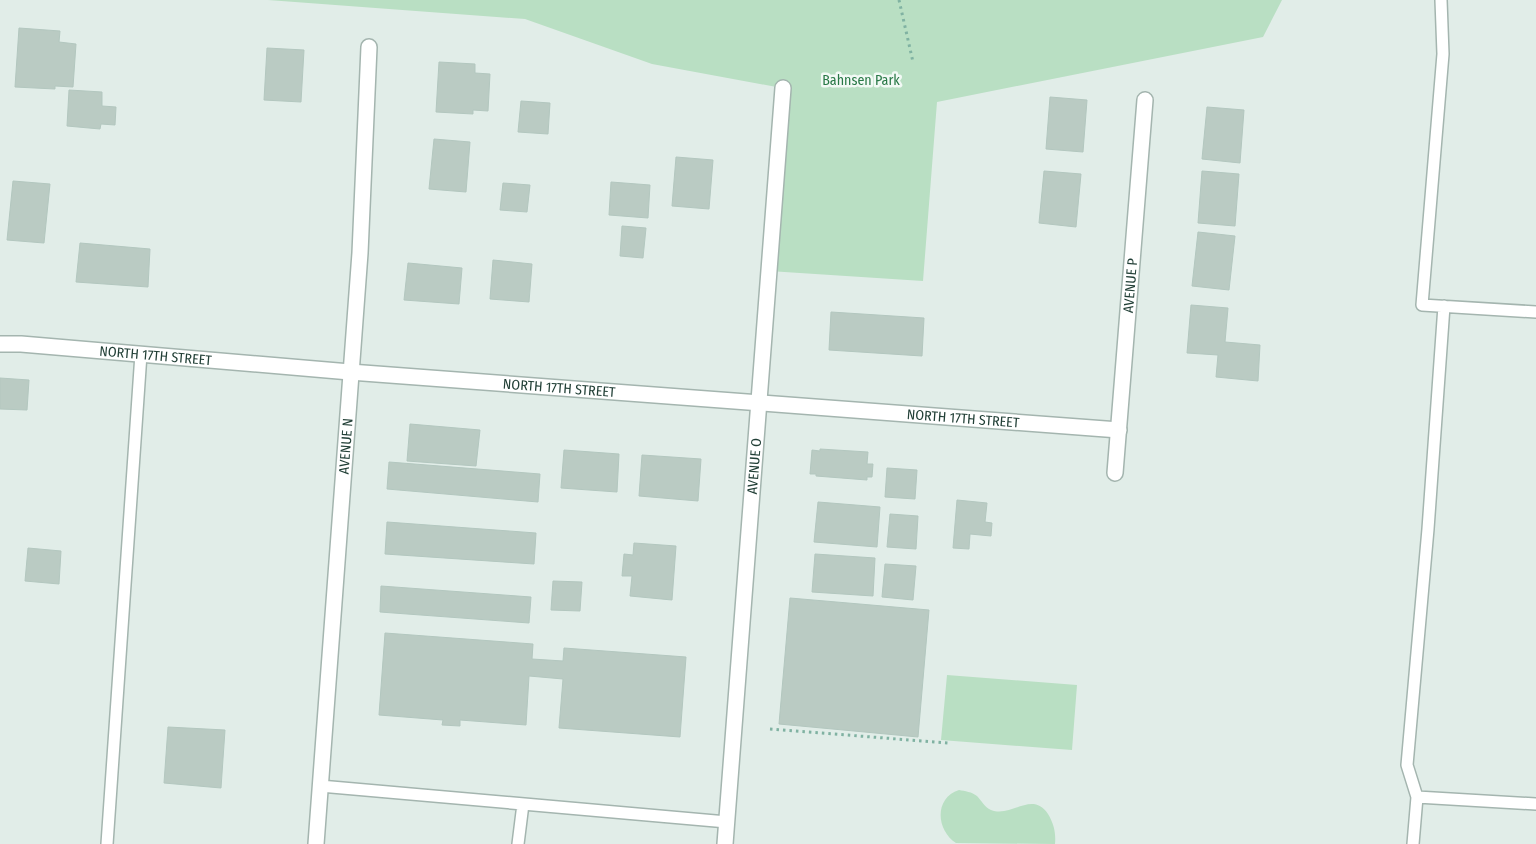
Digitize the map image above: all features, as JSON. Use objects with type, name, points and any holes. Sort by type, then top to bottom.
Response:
[{"type":"street","name":"AVENUE N","points":[[316,844],[360,252],[369,47]]},
{"type":"street","name":"AVENUE O","points":[[725,844],[783,88]]},
{"type":"street","name":"AVENUE P","points":[[1115,473],[1144,100]]},
{"type":"street","name":"NORTH 17TH STREET","points":[[0,344],[21,344],[350,372],[1119,430]]},
{"type":"lane","points":[[1441,0],[1443,54],[1422,305],[1536,312]]},
{"type":"lane","points":[[1414,844],[1417,797],[1407,765],[1428,529],[1444,306]]},
{"type":"lane","points":[[106,844],[141,354]]},
{"type":"lane","points":[[320,786],[727,822]]},
{"type":"lane","points":[[1417,797],[1536,804]]},
{"type":"lane","points":[[518,844],[523,804]]},
{"type":"path","points":[[898,0],[913,62]]},
{"type":"path","points":[[770,729],[948,743]]},
{"type":"green space","name":"Bahnsen Park","points":[[268,0],[1282,0],[1263,37],[937,102],[923,281],[769,271],[782,88],[652,64],[525,19]]},
{"type":"green space","points":[[947,675],[1077,685],[1072,750],[941,740]]},
{"type":"green space","points":[[959,790],[975,795],[991,810],[1007,811],[1028,804],[1042,807],[1053,825],[1055,844],[956,843],[945,830],[941,815],[945,800]]},
{"type":"building","points":[[19,28],[60,31],[59,42],[76,44],[73,87],[55,86],[55,89],[15,87]]},
{"type":"building","points":[[267,48],[304,50],[301,102],[264,100]]},
{"type":"building","points":[[439,62],[475,64],[475,73],[490,74],[488,111],[473,110],[473,114],[436,112]]},
{"type":"building","points":[[69,90],[102,92],[102,106],[116,107],[115,125],[101,124],[100,129],[67,126]]},
{"type":"building","points":[[1050,97],[1087,100],[1083,152],[1046,149]]},
{"type":"building","points":[[521,101],[550,103],[548,134],[518,132]]},
{"type":"building","points":[[1207,107],[1244,110],[1240,163],[1202,159]]},
{"type":"building","points":[[434,139],[470,142],[466,192],[429,189]]},
{"type":"building","points":[[676,157],[713,160],[709,209],[672,206]]},
{"type":"building","points":[[1044,171],[1081,174],[1076,227],[1039,223]]},
{"type":"building","points":[[1202,171],[1239,174],[1235,226],[1198,223]]},
{"type":"building","points":[[13,181],[50,184],[44,243],[7,240]]},
{"type":"building","points":[[611,182],[650,185],[648,218],[609,215]]},
{"type":"building","points":[[503,183],[530,185],[527,212],[500,210]]},
{"type":"building","points":[[622,226],[646,228],[643,258],[620,256]]},
{"type":"building","points":[[1198,232],[1235,236],[1229,290],[1192,286]]},
{"type":"building","points":[[80,243],[150,249],[148,287],[76,282]]},
{"type":"building","points":[[493,260],[532,264],[529,302],[490,299]]},
{"type":"building","points":[[408,263],[462,268],[459,304],[404,300]]},
{"type":"building","points":[[1191,305],[1228,308],[1225,342],[1260,345],[1258,381],[1216,377],[1218,355],[1187,353]]},
{"type":"building","points":[[831,312],[924,318],[922,356],[829,350]]},
{"type":"building","points":[[0,378],[29,380],[27,410],[0,409]]},
{"type":"building","points":[[410,424],[480,430],[476,466],[407,461]]},
{"type":"building","points":[[820,449],[868,452],[867,464],[873,464],[872,477],[867,477],[867,480],[810,474],[812,450],[820,451]]},
{"type":"building","points":[[564,450],[619,454],[617,492],[561,488]]},
{"type":"building","points":[[642,455],[701,459],[698,501],[639,496]]},
{"type":"building","points":[[389,462],[540,474],[538,502],[387,489]]},
{"type":"building","points":[[887,468],[917,470],[915,499],[885,497]]},
{"type":"building","points":[[957,500],[987,503],[985,522],[992,523],[991,536],[970,534],[969,549],[953,548]]},
{"type":"building","points":[[818,502],[880,507],[877,547],[814,542]]},
{"type":"building","points":[[890,514],[918,516],[916,549],[887,547]]},
{"type":"building","points":[[387,522],[536,533],[534,564],[385,554]]},
{"type":"building","points":[[634,543],[676,546],[672,600],[630,596],[632,576],[622,576],[624,554],[633,555]]},
{"type":"building","points":[[28,548],[61,551],[59,584],[25,581]]},
{"type":"building","points":[[815,554],[875,558],[873,596],[812,592]]},
{"type":"building","points":[[885,564],[916,566],[913,600],[882,597]]},
{"type":"building","points":[[553,581],[582,582],[580,611],[551,610]]},
{"type":"building","points":[[381,586],[531,597],[529,623],[380,612]]},
{"type":"building","points":[[790,598],[929,610],[918,737],[779,724]]},
{"type":"building","points":[[385,633],[533,644],[532,659],[563,661],[564,648],[686,657],[680,737],[559,728],[563,679],[529,676],[526,725],[460,720],[460,726],[442,725],[443,720],[379,715]]},
{"type":"building","points":[[168,727],[225,730],[221,788],[164,783]]}]
